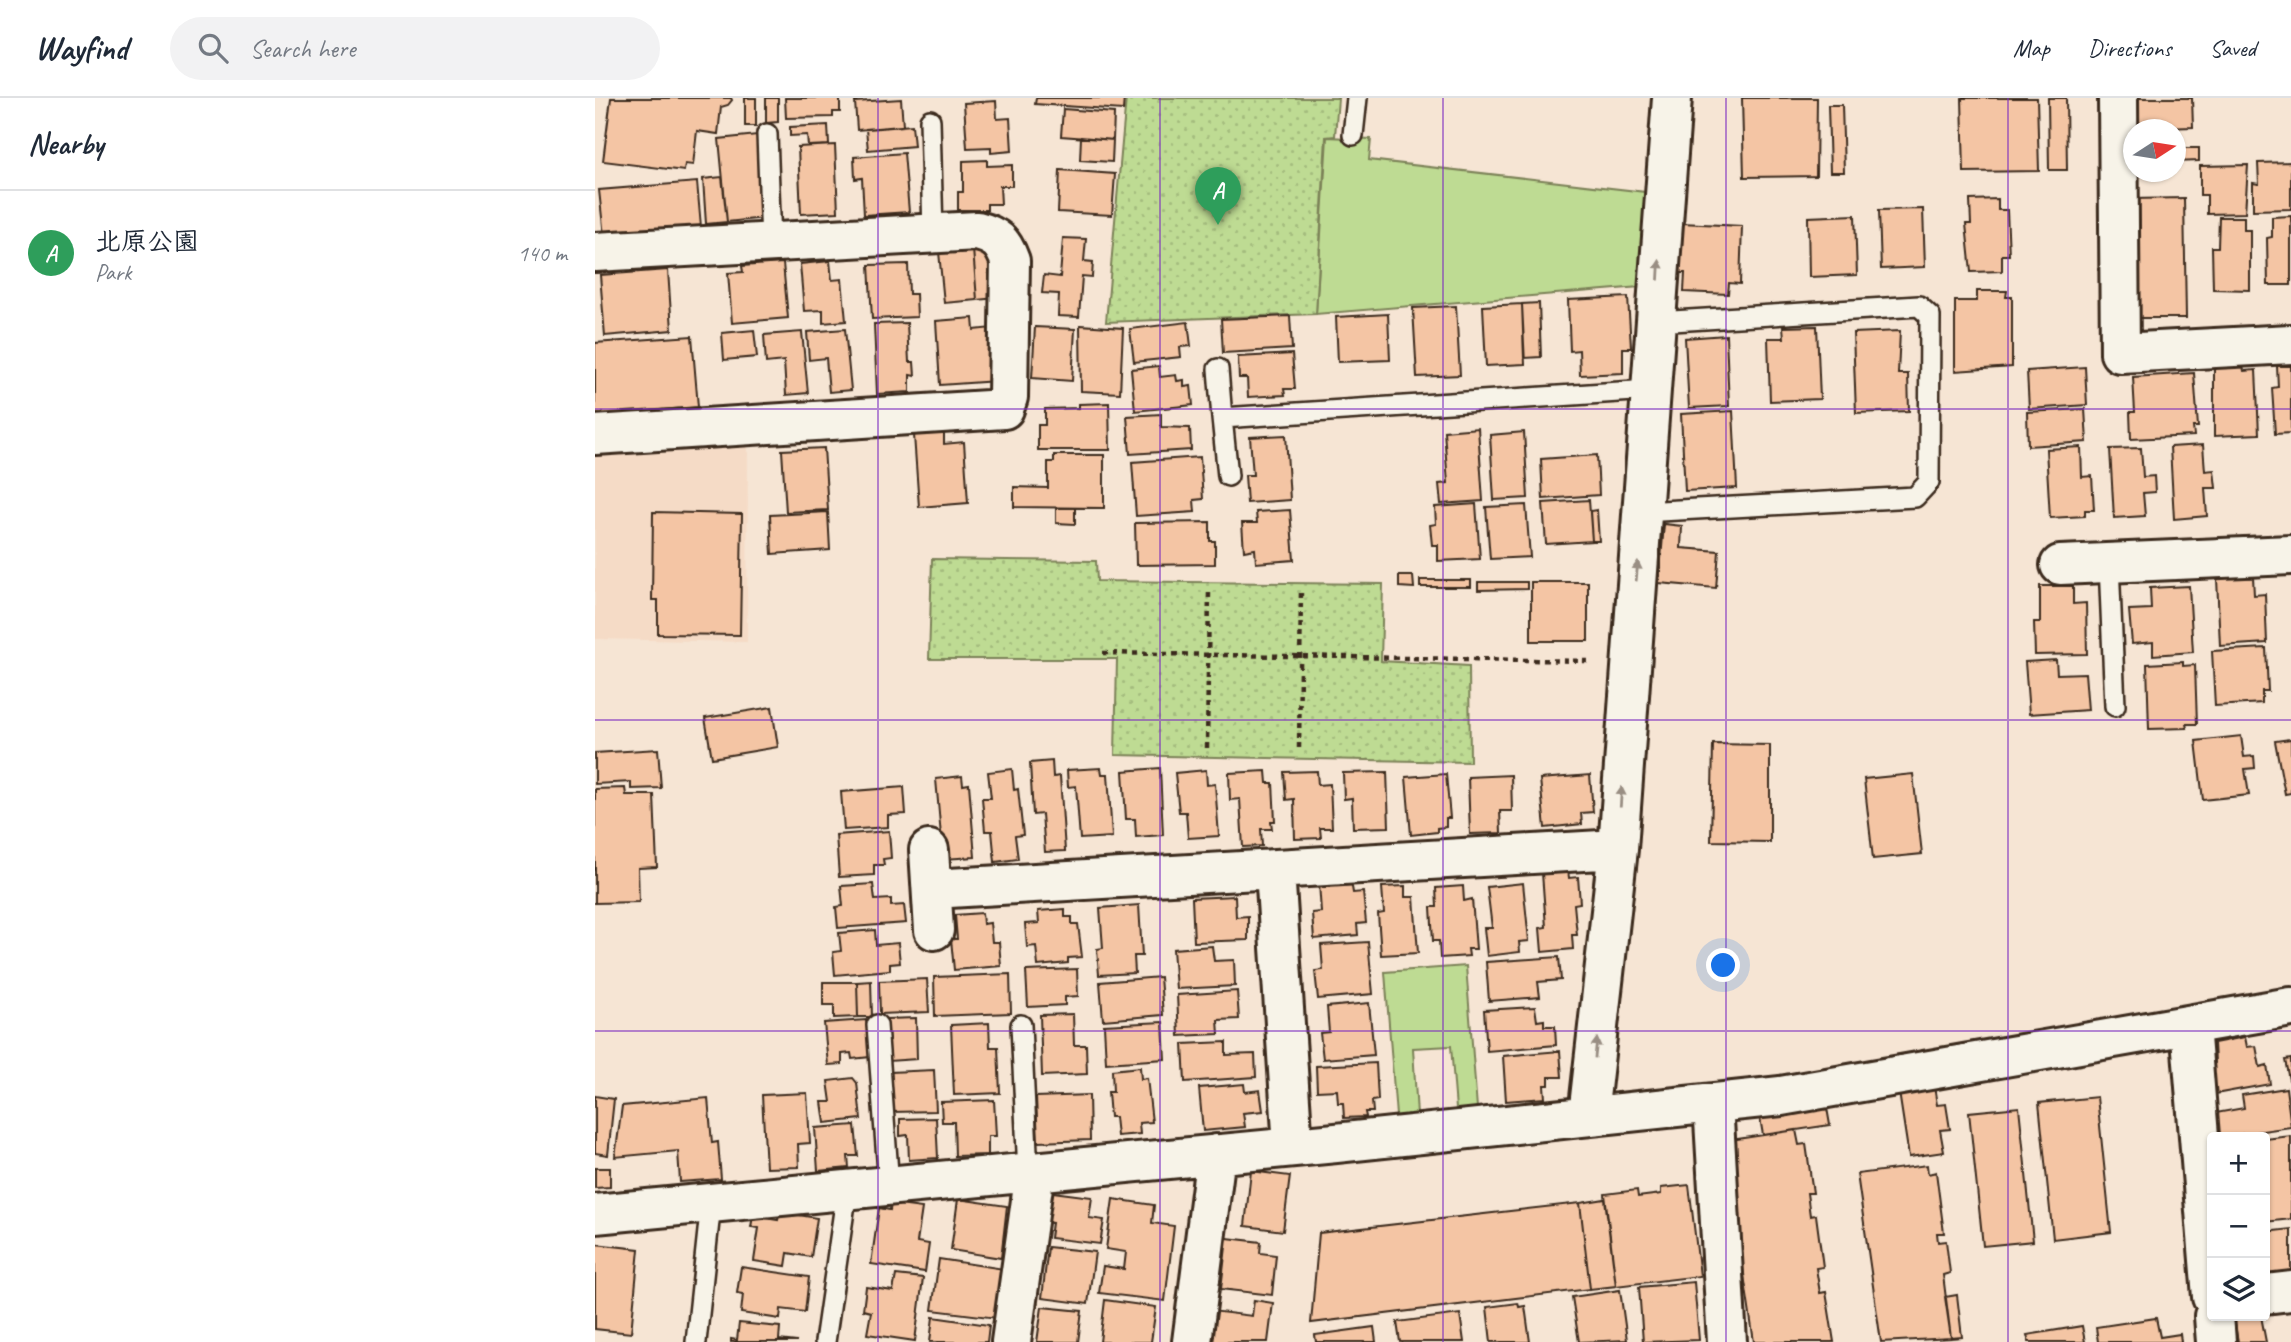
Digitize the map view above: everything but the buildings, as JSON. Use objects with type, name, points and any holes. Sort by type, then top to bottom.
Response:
[{"type":"street","points":[[1588,1116],[1618,849],[1672,98]]},
{"type":"street","points":[[2118,98],[2120,354],[2291,344]]},
{"type":"street","points":[[595,252],[977,232],[995,236],[1004,245],[1010,261],[1009,397],[1004,410],[595,435]]},
{"type":"street","points":[[2060,565],[2109,563],[2290,566]]},
{"type":"street","points":[[932,889],[1618,849]]},
{"type":"street","points":[[929,850],[934,930]]},
{"type":"street","points":[[1275,870],[1293,1147]]},
{"type":"street","points":[[595,1214],[1293,1147],[1781,1096],[2291,1007]]},
{"type":"street","points":[[2190,1025],[2209,1258]]},
{"type":"street","points":[[1713,1103],[1727,1342]]},
{"type":"street","points":[[1192,1342],[1216,1154]]},
{"type":"street","points":[[1011,1342],[1032,1172]]},
{"type":"street","points":[[2270,1293],[2291,1291]]},
{"type":"street","points":[[2214,1321],[2216,1342]]},
{"type":"lane","points":[[1353,135],[1357,98]]},
{"type":"lane","points":[[930,120],[933,234]]},
{"type":"lane","points":[[767,134],[771,243]]},
{"type":"lane","points":[[1642,512],[1915,497],[1929,482],[1930,316],[1919,306],[1656,322]]},
{"type":"lane","points":[[1217,369],[1228,476]]},
{"type":"lane","points":[[1222,418],[1650,390]]},
{"type":"lane","points":[[2109,563],[2115,706]]},
{"type":"lane","points":[[877,1025],[889,1186]]},
{"type":"lane","points":[[1021,1025],[1032,1172]]},
{"type":"lane","points":[[825,1342],[847,1190]]},
{"type":"lane","points":[[696,1342],[711,1203]]},
{"type":"path","points":[[1207,748],[1209,589]]},
{"type":"path","points":[[1299,748],[1301,590]]},
{"type":"path","points":[[1103,653],[1630,662]]},
{"type":"shaded area","points":[[748,439],[747,642],[595,639],[595,448]]},
{"type":"green space","points":[[1126,98],[1338,98],[1335,136],[1326,137],[1316,314],[1106,322]]},
{"type":"green space","points":[[1327,137],[1371,139],[1369,160],[1645,192],[1640,287],[1316,314]]},
{"type":"green space","points":[[932,559],[1096,561],[1097,581],[1383,584],[1381,661],[1469,666],[1470,762],[1115,755],[1117,659],[929,659]]},
{"type":"green space","points":[[1466,966],[1477,1108],[1456,1109],[1451,1046],[1413,1048],[1417,1115],[1396,1116],[1385,972]]},
{"type":"place","name":"北原公園","points":[[1218,225]]}]
